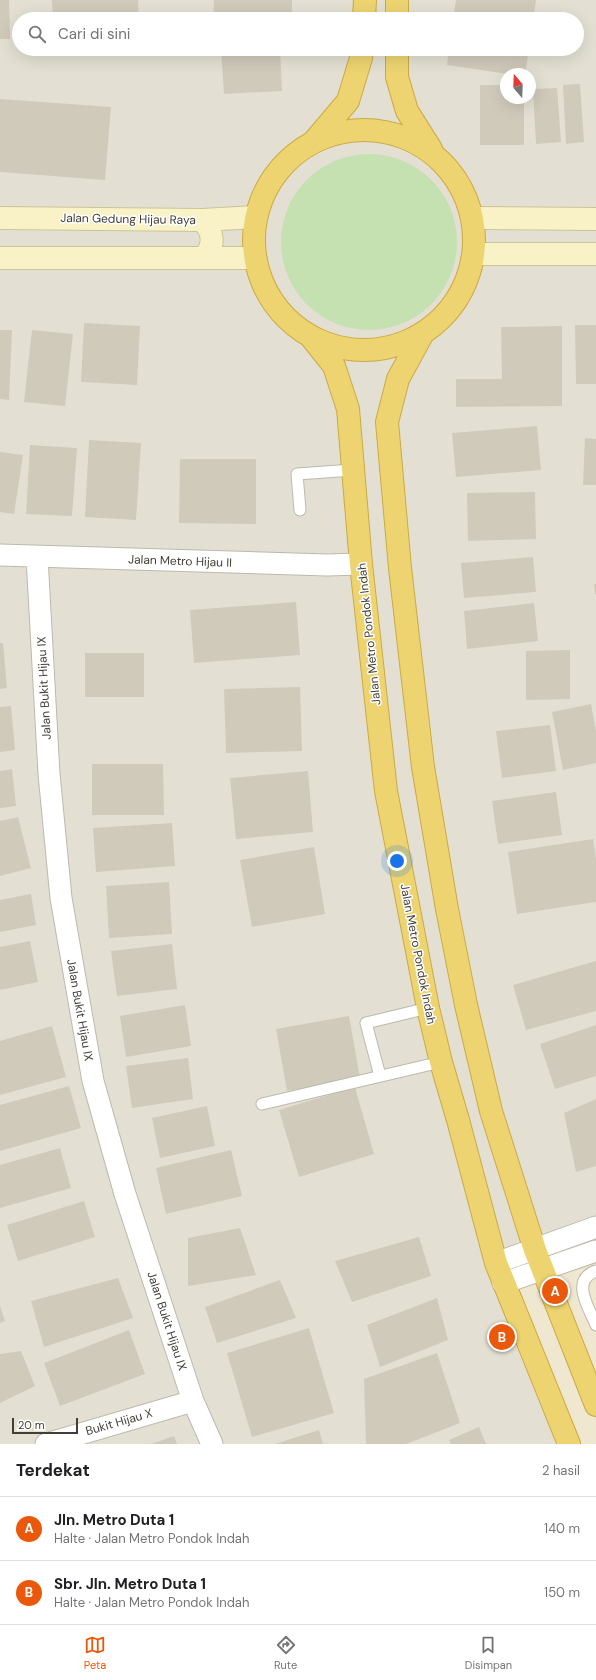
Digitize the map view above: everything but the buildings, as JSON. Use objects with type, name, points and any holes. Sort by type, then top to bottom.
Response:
[{"type":"highway","points":[[364,12],[365,0]]},
{"type":"highway","points":[[397,0],[397,12]]},
{"type":"highway","points":[[314,141],[348,101],[361,56]]},
{"type":"highway","points":[[397,56],[397,77],[407,112],[434,152],[448,166],[460,182],[474,218],[474,254],[470,273],[463,291],[452,307],[438,322],[423,333],[397,345],[374,349],[351,349],[328,344],[310,336],[284,316],[274,303],[259,274],[255,258],[254,237],[256,217],[262,198],[271,181],[283,165],[297,152],[314,141],[344,131],[376,130],[406,137],[434,152]]},
{"type":"highway","points":[[423,333],[398,379],[386,422],[417,722],[445,894],[466,1005],[491,1111],[538,1260],[596,1405]]},
{"type":"highway","name":"Jalan Metro Pondok Indah","points":[[310,336],[334,366],[348,409],[361,564],[386,791],[428,1008],[441,1062],[500,1273],[569,1444]]},
{"type":"main road","name":"Jalan Gedung Hijau Raya","points":[[0,218],[202,220],[256,217]]},
{"type":"main road","points":[[474,218],[596,219]]},
{"type":"main road","points":[[533,254],[529,236],[531,226],[536,219]]},
{"type":"main road","points":[[202,220],[208,226],[212,234],[210,251],[204,258]]},
{"type":"main road","points":[[474,254],[596,254]]},
{"type":"main road","points":[[0,258],[255,258]]},
{"type":"street","name":"Jalan Metro Hijau II","points":[[0,555],[327,565],[361,564]]},
{"type":"street","name":"Jalan Bukit Hijau IX","points":[[37,557],[49,774],[61,898],[92,1073],[106,1131],[125,1194],[193,1401],[212,1444]]},
{"type":"street","points":[[500,1273],[538,1260],[596,1227]]},
{"type":"street","points":[[538,1260],[595,1258]]},
{"type":"street","name":"Bukit Hijau X","points":[[46,1444],[193,1401]]},
{"type":"lane","points":[[300,510],[297,474],[353,470]]},
{"type":"lane","points":[[380,1076],[366,1023],[428,1008]]},
{"type":"lane","points":[[262,1104],[441,1062]]},
{"type":"lane","points":[[595,1258],[590,1273],[582,1286],[584,1296],[596,1325]]},
{"type":"shaded area","points":[[0,0],[596,0],[596,1444],[0,1444]]},
{"type":"shaded area","points":[[596,1216],[596,1444],[559,1444],[487,1257]]},
{"type":"green space","points":[[360,154],[378,154],[395,157],[411,164],[425,174],[437,186],[447,200],[454,216],[457,242],[456,259],[451,276],[437,298],[425,310],[411,320],[395,327],[378,330],[360,330],[343,327],[327,320],[313,310],[301,298],[291,284],[284,268],[281,251],[281,233],[284,216],[291,200],[301,186],[313,174],[327,164],[343,157]]},
{"type":"place","name":"Jln. Metro Duta 1","points":[[555,1291]]},
{"type":"place","name":"Sbr. Jln. Metro Duta 1","points":[[502,1337]]}]
